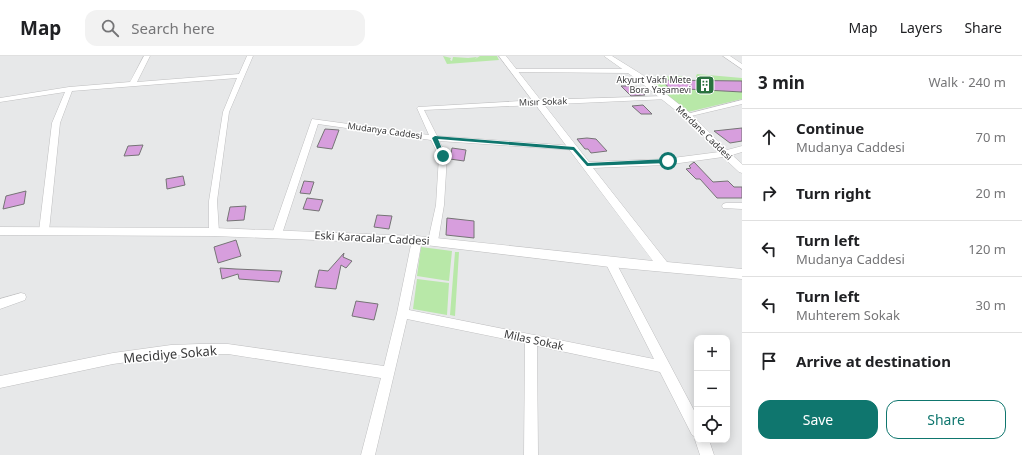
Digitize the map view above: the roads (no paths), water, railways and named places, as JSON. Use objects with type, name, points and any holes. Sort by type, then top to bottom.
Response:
[{"type":"street","points":[[133,83],[147,56]]},
{"type":"street","points":[[214,232],[213,201],[226,112],[250,56]]},
{"type":"street","points":[[502,56],[587,164],[664,268]]},
{"type":"street","name":"Merdane Caddesi","points":[[607,56],[630,71],[687,115],[742,170]]},
{"type":"street","points":[[726,56],[742,67]]},
{"type":"street","points":[[514,71],[630,71]]},
{"type":"street","points":[[0,100],[69,89],[242,76]]},
{"type":"street","points":[[44,231],[56,123],[69,89]]},
{"type":"street","name":"Mısır Sokak","points":[[435,138],[420,108],[538,102],[666,98]]},
{"type":"street","points":[[687,115],[742,102]]},
{"type":"street","name":"Mudanya Caddesi","points":[[277,234],[314,121],[435,138],[574,148]]},
{"type":"street","points":[[433,241],[440,205],[443,163],[443,156],[435,138]]},
{"type":"street","points":[[587,164],[668,161],[726,154],[742,149]]},
{"type":"street","points":[[726,206],[742,206]]},
{"type":"street","name":"Eski Karacalar Caddesi","points":[[0,231],[214,232],[433,241],[740,276]]},
{"type":"street","points":[[368,455],[403,313],[416,240]]},
{"type":"street","points":[[610,262],[694,424]]},
{"type":"street","points":[[0,304],[21,297]]},
{"type":"street","name":"Milas Sokak","points":[[403,313],[664,367]]},
{"type":"street","points":[[531,339],[531,455]]},
{"type":"street","name":"Mecidiye Sokak","points":[[0,382],[106,360],[209,348],[228,349],[388,373]]},
{"type":"street","points":[[703,443],[707,455]]},
{"type":"place","name":"Akyurt Vakfı Mete Bora Yaşamevi","points":[[705,85]]}]
